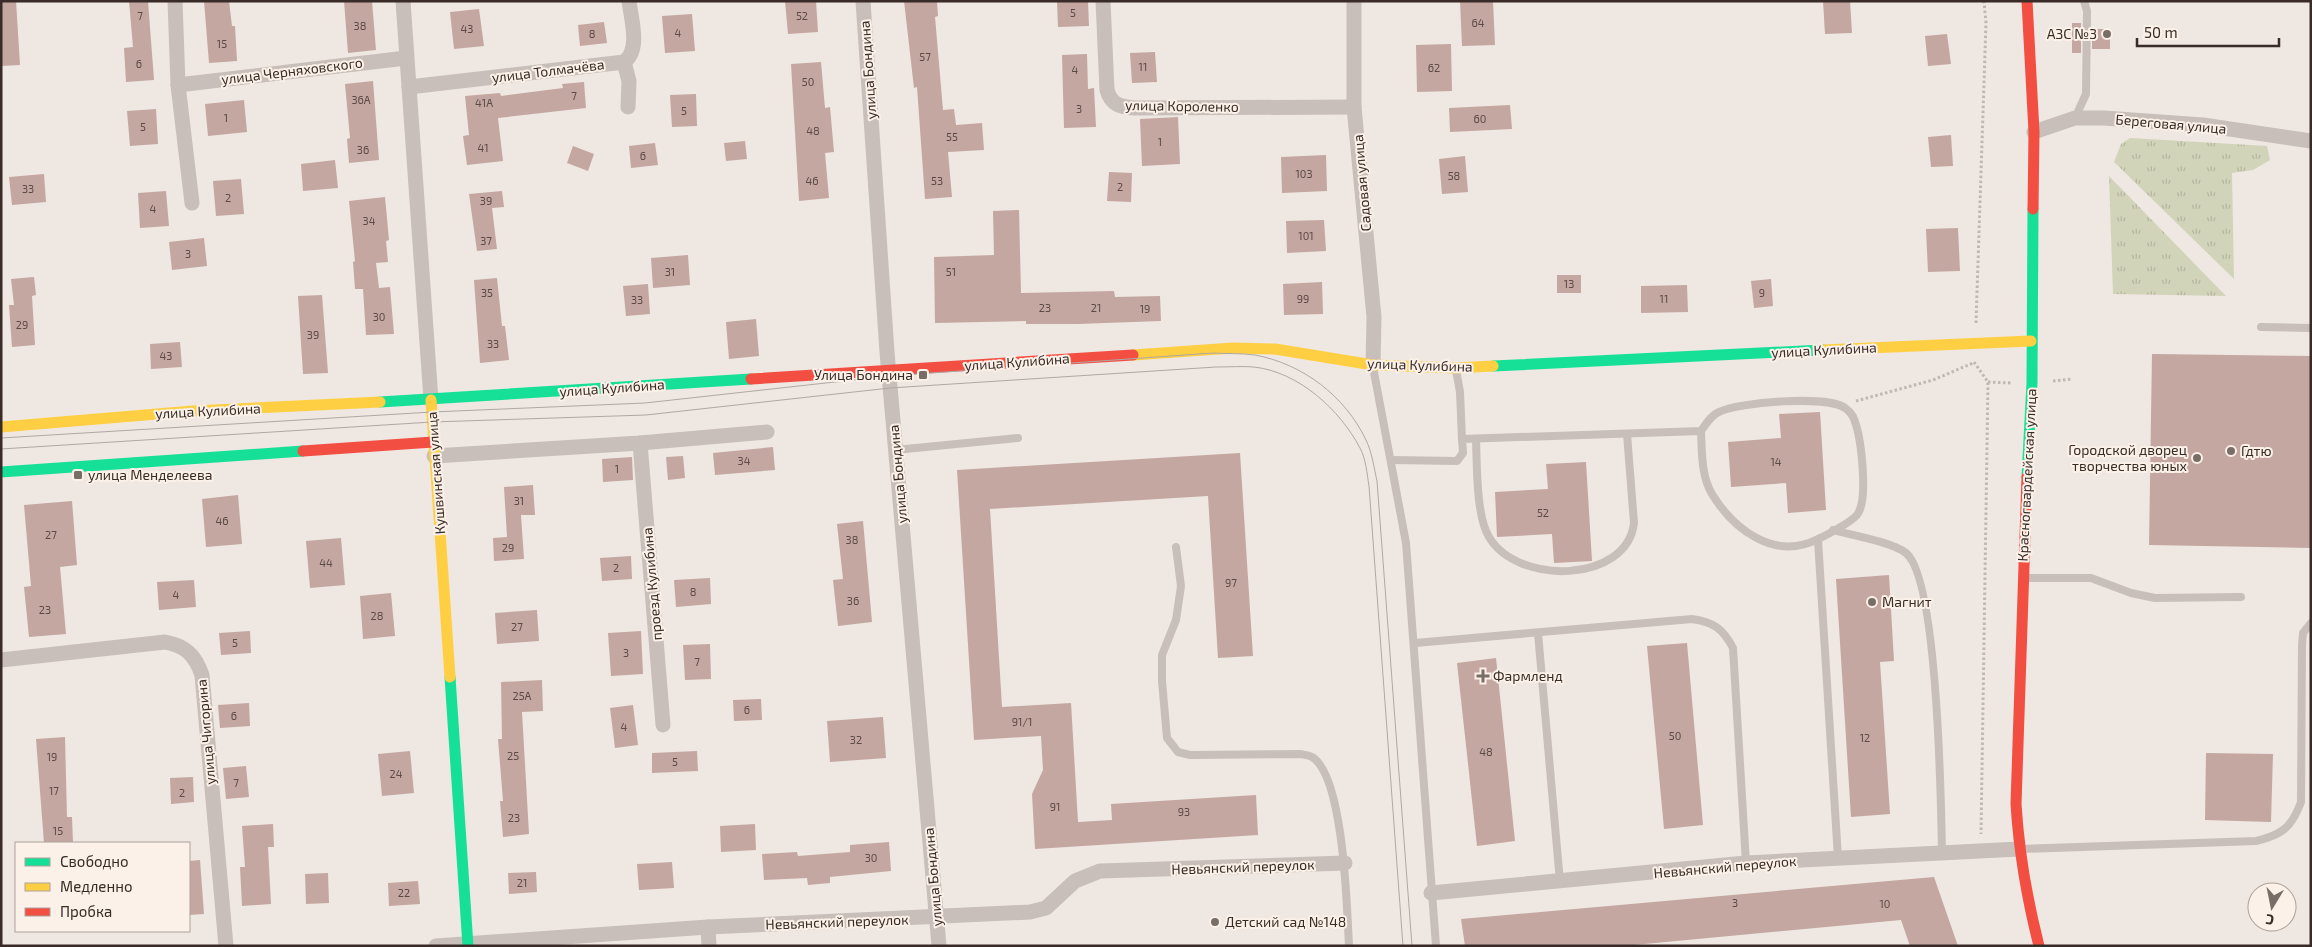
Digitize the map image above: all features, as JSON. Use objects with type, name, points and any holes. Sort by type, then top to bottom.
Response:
[{"type":"main road","name":"Красногвардейская улица","points":[[2026,1],[2034,132],[2032,383],[2022,578],[2016,804],[2028,902],[2039,946]]},
{"type":"main road","name":"улица Кулибина","points":[[1,427],[193,411],[431,400],[1233,348],[1275,349],[1373,365],[1456,368],[1974,342],[2031,341]]},
{"type":"main road","name":"Кушвинская улица","points":[[431,400],[468,945]]},
{"type":"main road","points":[[1,472],[434,449]]},
{"type":"street","points":[[175,1],[178,85],[192,203]]},
{"type":"street","name":"Кушвинская улица","points":[[403,1],[431,400]]},
{"type":"street","name":"улица Толмачёва","points":[[409,87],[624,62],[630,58],[633,50],[629,1]]},
{"type":"street","name":"улица Бондина","points":[[863,1],[888,371],[939,946]]},
{"type":"street","name":"улица Короленко","points":[[1103,1],[1107,90],[1110,98],[1116,105],[1135,108],[1354,106]]},
{"type":"street","name":"Садовая улица","points":[[1354,1],[1354,106],[1374,317],[1373,365]]},
{"type":"street","name":"улица Черняховского","points":[[178,85],[406,58]]},
{"type":"street","points":[[624,62],[629,81],[628,107]]},
{"type":"street","name":"Береговая улица","points":[[2034,132],[2076,118],[2203,125],[2311,141]]},
{"type":"street","points":[[434,449],[640,443],[767,432]]},
{"type":"street","name":"проезд Кулибина","points":[[640,443],[663,724]]},
{"type":"street","name":"улица Чигорина","points":[[1,660],[166,642],[180,645],[190,652],[198,662],[202,675],[226,946]]},
{"type":"street","name":"Невьянский переулок","points":[[1431,893],[1746,864],[2020,849]]},
{"type":"street","name":"Невьянский переулок","points":[[436,946],[708,927],[1038,912],[1046,908],[1075,881],[1100,872],[1345,863]]},
{"type":"street","points":[[708,927],[709,946]]},
{"type":"lane","points":[[2076,118],[2086,94],[2087,11],[2084,1]]},
{"type":"lane","points":[[2261,327],[2311,328]]},
{"type":"lane","points":[[1373,365],[1406,543],[1415,643],[1436,946]]},
{"type":"lane","points":[[1391,460],[1457,461],[1463,454],[1460,392],[1456,368]]},
{"type":"lane","points":[[1812,400],[1828,401],[1844,407],[1854,417],[1857,427],[1865,483],[1863,500],[1857,515],[1818,540],[1788,548],[1772,545],[1752,537],[1737,524],[1711,493],[1703,464],[1701,431],[1717,412],[1732,407],[1812,400]]},
{"type":"lane","points":[[1462,439],[1701,431]]},
{"type":"lane","points":[[1476,439],[1481,509],[1488,535],[1500,552],[1524,565],[1552,572],[1596,567],[1621,551],[1632,537],[1634,523],[1627,434]]},
{"type":"lane","points":[[895,450],[1018,438]]},
{"type":"lane","points":[[1833,530],[1877,541],[1906,553],[1919,573],[1933,664],[1941,771],[1942,852]]},
{"type":"lane","points":[[1818,540],[1838,858]]},
{"type":"lane","points":[[1176,547],[1181,586],[1176,620],[1162,654],[1162,681],[1168,738],[1178,752],[1190,755],[1301,754],[1312,756],[1319,764],[1332,797],[1345,863],[1349,946]]},
{"type":"lane","points":[[2022,578],[2090,578],[2131,593],[2156,598],[2241,597]]},
{"type":"lane","points":[[1415,643],[1692,619],[1715,624],[1724,632],[1733,648],[1746,864]]},
{"type":"lane","points":[[2020,849],[2256,841],[2270,838],[2283,831],[2295,819],[2301,802],[2302,634],[2311,623]]},
{"type":"lane","points":[[1538,633],[1560,882]]},
{"type":"path","points":[[1980,850],[1988,382],[1974,363],[1974,342],[1977,322],[1986,23],[1984,1]]},
{"type":"path","points":[[1967,322],[1977,322]]},
{"type":"path","points":[[1844,407],[1863,398],[1933,380],[1974,363]]},
{"type":"green space","points":[[2130,138],[2267,146],[2270,160],[2253,170],[2232,173],[2234,279],[2114,162],[2121,144]]},
{"type":"green space","points":[[2109,176],[2226,296],[2113,294]]},
{"type":"building","points":[[1,1],[16,1],[20,65],[1,66]]},
{"type":"building","points":[[129,1],[148,1],[154,80],[126,82],[124,48],[133,47]]},
{"type":"building","points":[[204,1],[229,1],[232,26],[235,26],[237,61],[209,63]]},
{"type":"building","points":[[344,1],[372,1],[376,50],[348,53]]},
{"type":"building","points":[[785,1],[816,1],[818,32],[788,34]]},
{"type":"building","points":[[904,1],[937,1],[938,16],[935,17],[943,110],[954,109],[956,125],[982,123],[984,150],[948,152],[952,197],[925,199],[917,87],[914,88]]},
{"type":"building","points":[[1057,1],[1088,1],[1089,26],[1058,27]]},
{"type":"building","points":[[1460,1],[1493,1],[1495,45],[1462,46]]},
{"type":"building","points":[[1823,1],[1850,1],[1852,33],[1825,34]]},
{"type":"building","points":[[479,9],[484,46],[454,49],[450,12]]},
{"type":"building","points":[[692,14],[695,51],[665,53],[662,16]]},
{"type":"building","points":[[604,22],[607,43],[580,46],[578,25]]},
{"type":"building","points":[[2072,23],[2081,23],[2081,53],[2072,53]]},
{"type":"building","points":[[2092,29],[2110,29],[2110,49],[2092,49]]},
{"type":"building","points":[[1947,34],[1951,64],[1928,66],[1925,36]]},
{"type":"building","points":[[1451,44],[1452,91],[1417,92],[1416,45]]},
{"type":"building","points":[[1155,52],[1157,82],[1132,83],[1130,53]]},
{"type":"building","points":[[1087,54],[1088,89],[1094,88],[1096,127],[1064,128],[1062,55]]},
{"type":"building","points":[[821,62],[825,108],[830,107],[834,152],[825,153],[829,198],[799,201],[791,64]]},
{"type":"building","points":[[373,81],[379,160],[349,163],[347,139],[350,138],[345,84]]},
{"type":"building","points":[[584,82],[586,108],[498,118],[503,161],[467,165],[463,136],[469,135],[465,96],[500,93],[501,96],[563,88],[562,84]]},
{"type":"building","points":[[696,94],[697,126],[672,127],[670,95]]},
{"type":"building","points":[[244,100],[247,132],[208,136],[205,104]]},
{"type":"building","points":[[1510,105],[1512,129],[1450,132],[1449,108]]},
{"type":"building","points":[[156,109],[158,144],[130,146],[127,111]]},
{"type":"building","points":[[1178,117],[1180,164],[1142,166],[1140,119]]},
{"type":"building","points":[[1951,135],[1953,166],[1931,167],[1928,137]]},
{"type":"building","points":[[745,141],[747,159],[726,161],[724,143]]},
{"type":"building","points":[[655,143],[658,165],[631,168],[629,146]]},
{"type":"building","points":[[573,146],[594,154],[588,171],[567,163]]},
{"type":"building","points":[[1326,155],[1327,191],[1282,193],[1281,157]]},
{"type":"building","points":[[1465,156],[1468,192],[1442,194],[1439,159]]},
{"type":"building","points":[[335,160],[338,188],[303,191],[301,164]]},
{"type":"building","points":[[1109,172],[1132,173],[1131,202],[1107,201]]},
{"type":"building","points":[[44,174],[46,202],[12,205],[9,177]]},
{"type":"building","points":[[241,179],[244,214],[216,216],[213,181]]},
{"type":"building","points":[[166,191],[169,226],[140,228],[138,193]]},
{"type":"building","points":[[502,191],[504,207],[492,208],[497,249],[477,251],[469,194]]},
{"type":"building","points":[[385,197],[389,240],[386,241],[388,262],[376,263],[379,288],[390,287],[394,334],[366,335],[363,289],[355,289],[353,262],[355,261],[349,201]]},
{"type":"building","points":[[1019,210],[1021,293],[1114,291],[1115,297],[1160,296],[1161,321],[1077,324],[1026,324],[1026,321],[935,323],[934,257],[994,255],[993,211]]},
{"type":"building","points":[[1324,220],[1326,251],[1287,253],[1286,221]]},
{"type":"building","points":[[1958,228],[1960,271],[1928,272],[1926,229]]},
{"type":"building","points":[[204,238],[207,266],[172,270],[169,242]]},
{"type":"building","points":[[688,255],[690,285],[653,288],[651,258]]},
{"type":"building","points":[[1557,275],[1581,275],[1581,293],[1557,293]]},
{"type":"building","points":[[34,277],[36,295],[32,296],[35,345],[12,347],[9,305],[14,305],[11,279]]},
{"type":"building","points":[[497,278],[502,326],[505,326],[509,360],[480,363],[474,280]]},
{"type":"building","points":[[1771,279],[1773,306],[1754,308],[1751,281]]},
{"type":"building","points":[[1322,282],[1323,314],[1284,315],[1283,284]]},
{"type":"building","points":[[648,284],[650,314],[626,316],[623,286]]},
{"type":"building","points":[[1687,285],[1688,312],[1641,313],[1641,286]]},
{"type":"building","points":[[322,295],[328,373],[303,374],[298,296]]},
{"type":"building","points":[[756,319],[759,356],[729,359],[726,322]]},
{"type":"building","points":[[180,342],[182,367],[151,369],[150,344]]},
{"type":"building","name":"Гдтю","points":[[2152,354],[2311,356],[2311,548],[2149,545]]},
{"type":"building","points":[[1820,412],[1826,510],[1788,513],[1786,483],[1731,487],[1728,442],[1781,438],[1779,414]]},
{"type":"building","points":[[773,447],[775,470],[715,475],[713,453]]},
{"type":"building","points":[[1240,453],[1253,656],[1218,658],[1208,496],[990,509],[1002,707],[1071,703],[1078,822],[1112,820],[1111,804],[1256,795],[1258,835],[1035,849],[1032,794],[1043,770],[1041,736],[974,740],[957,470]]},
{"type":"building","points":[[683,456],[685,478],[668,480],[666,457]]},
{"type":"building","points":[[632,457],[633,480],[603,482],[602,459]]},
{"type":"building","points":[[1586,462],[1592,561],[1554,563],[1552,534],[1497,537],[1495,492],[1548,489],[1546,464]]},
{"type":"building","points":[[533,485],[535,515],[521,515],[524,559],[494,561],[493,538],[507,537],[504,487]]},
{"type":"building","points":[[238,495],[242,544],[206,547],[202,499]]},
{"type":"building","points":[[72,501],[77,565],[60,567],[66,634],[29,637],[24,587],[31,586],[24,505]]},
{"type":"building","points":[[863,521],[872,622],[838,626],[833,580],[843,579],[837,524]]},
{"type":"building","points":[[341,538],[345,585],[310,588],[306,541]]},
{"type":"building","points":[[631,556],[632,579],[602,581],[600,558]]},
{"type":"building","points":[[1889,575],[1894,661],[1880,662],[1890,814],[1851,817],[1836,579]]},
{"type":"building","points":[[710,578],[711,604],[676,607],[674,580]]},
{"type":"building","points":[[194,580],[196,607],[159,610],[157,582]]},
{"type":"building","points":[[391,593],[395,636],[363,639],[360,596]]},
{"type":"building","points":[[537,610],[539,641],[497,644],[495,613]]},
{"type":"building","points":[[250,631],[251,653],[221,655],[219,633]]},
{"type":"building","points":[[641,631],[643,674],[611,676],[608,633]]},
{"type":"building","points":[[1687,643],[1703,825],[1664,829],[1647,646]]},
{"type":"building","points":[[710,644],[711,679],[685,680],[683,645]]},
{"type":"building","points":[[1496,658],[1515,841],[1477,846],[1457,663]]},
{"type":"building","points":[[542,680],[543,711],[522,712],[529,834],[503,837],[500,801],[503,801],[498,739],[502,739],[501,682]]},
{"type":"building","points":[[761,699],[762,720],[734,721],[733,700]]},
{"type":"building","points":[[249,703],[250,726],[220,728],[218,705]]},
{"type":"building","points":[[633,705],[638,745],[615,748],[610,708]]},
{"type":"building","points":[[883,717],[886,758],[830,762],[827,721]]},
{"type":"building","points":[[65,737],[67,817],[72,817],[73,842],[44,842],[36,739]]},
{"type":"building","points":[[410,751],[414,793],[382,796],[378,754]]},
{"type":"building","points":[[697,751],[698,771],[652,773],[652,753]]},
{"type":"building","points":[[2206,753],[2273,754],[2271,822],[2205,820]]},
{"type":"building","points":[[246,766],[249,797],[226,799],[223,768]]},
{"type":"building","points":[[193,777],[194,802],[171,804],[170,778]]},
{"type":"building","points":[[273,824],[274,847],[268,847],[271,904],[242,906],[240,867],[245,867],[242,826]]},
{"type":"building","points":[[755,824],[756,850],[721,852],[720,826]]},
{"type":"building","points":[[889,842],[891,871],[830,877],[830,883],[808,885],[807,878],[764,880],[762,854],[797,852],[798,856],[850,852],[850,845]]},
{"type":"building","points":[[200,860],[204,914],[190,915],[190,861]]},
{"type":"building","points":[[672,862],[674,888],[639,890],[637,864]]},
{"type":"building","points":[[536,872],[537,892],[509,894],[508,873]]},
{"type":"building","points":[[328,873],[329,903],[306,904],[305,874]]},
{"type":"building","points":[[1934,877],[1958,946],[1910,946],[1901,920],[1623,946],[1465,946],[1461,919]]},
{"type":"building","points":[[418,881],[420,904],[389,906],[388,883]]},
{"type":"tram line","points":[[1,438],[432,412],[645,403],[889,376],[1213,353],[1250,354],[1273,359],[1306,374],[1321,384],[1347,409],[1368,445],[1373,460],[1377,481],[1412,946]]},
{"type":"tram line","points":[[1,449],[432,422],[646,415],[890,388],[1216,367],[1254,367],[1271,370],[1287,376],[1302,385],[1330,407],[1352,434],[1365,462],[1369,486],[1403,946]]},
{"type":"traffic: fast","points":[[2027,477],[2032,383],[2033,209]]},
{"type":"traffic: fast","points":[[1493,366],[1823,350]]},
{"type":"traffic: fast","points":[[380,402],[751,379]]},
{"type":"traffic: fast","points":[[1,472],[303,451]]},
{"type":"traffic: fast","points":[[450,677],[468,946]]},
{"type":"traffic: slow","points":[[1823,350],[2031,341]]},
{"type":"traffic: slow","points":[[1133,355],[1233,348],[1275,349],[1373,365],[1456,368],[1493,366]]},
{"type":"traffic: slow","points":[[431,400],[450,677]]},
{"type":"traffic: slow","points":[[1,427],[193,411],[380,402]]},
{"type":"traffic: jam","points":[[2027,1],[2034,132],[2033,209]]},
{"type":"traffic: jam","points":[[751,379],[1133,355]]},
{"type":"traffic: jam","points":[[303,451],[433,442]]},
{"type":"traffic: jam","points":[[2027,477],[2016,804],[2024,876],[2039,946]]},
{"type":"place","name":"АЗС №3","points":[[2107,34]]},
{"type":"place","name":"Улица Бондина","points":[[923,375]]},
{"type":"place","name":"Гдтю","points":[[2231,451]]},
{"type":"place","name":"Городской дворец творчества юных","points":[[2197,458]]},
{"type":"place","name":"улица Менделеева","points":[[78,475]]},
{"type":"place","name":"Магнит","points":[[1872,602]]},
{"type":"place","name":"Фармленд","points":[[1483,676]]},
{"type":"place","name":"Детский сад №148","points":[[1215,922]]}]
